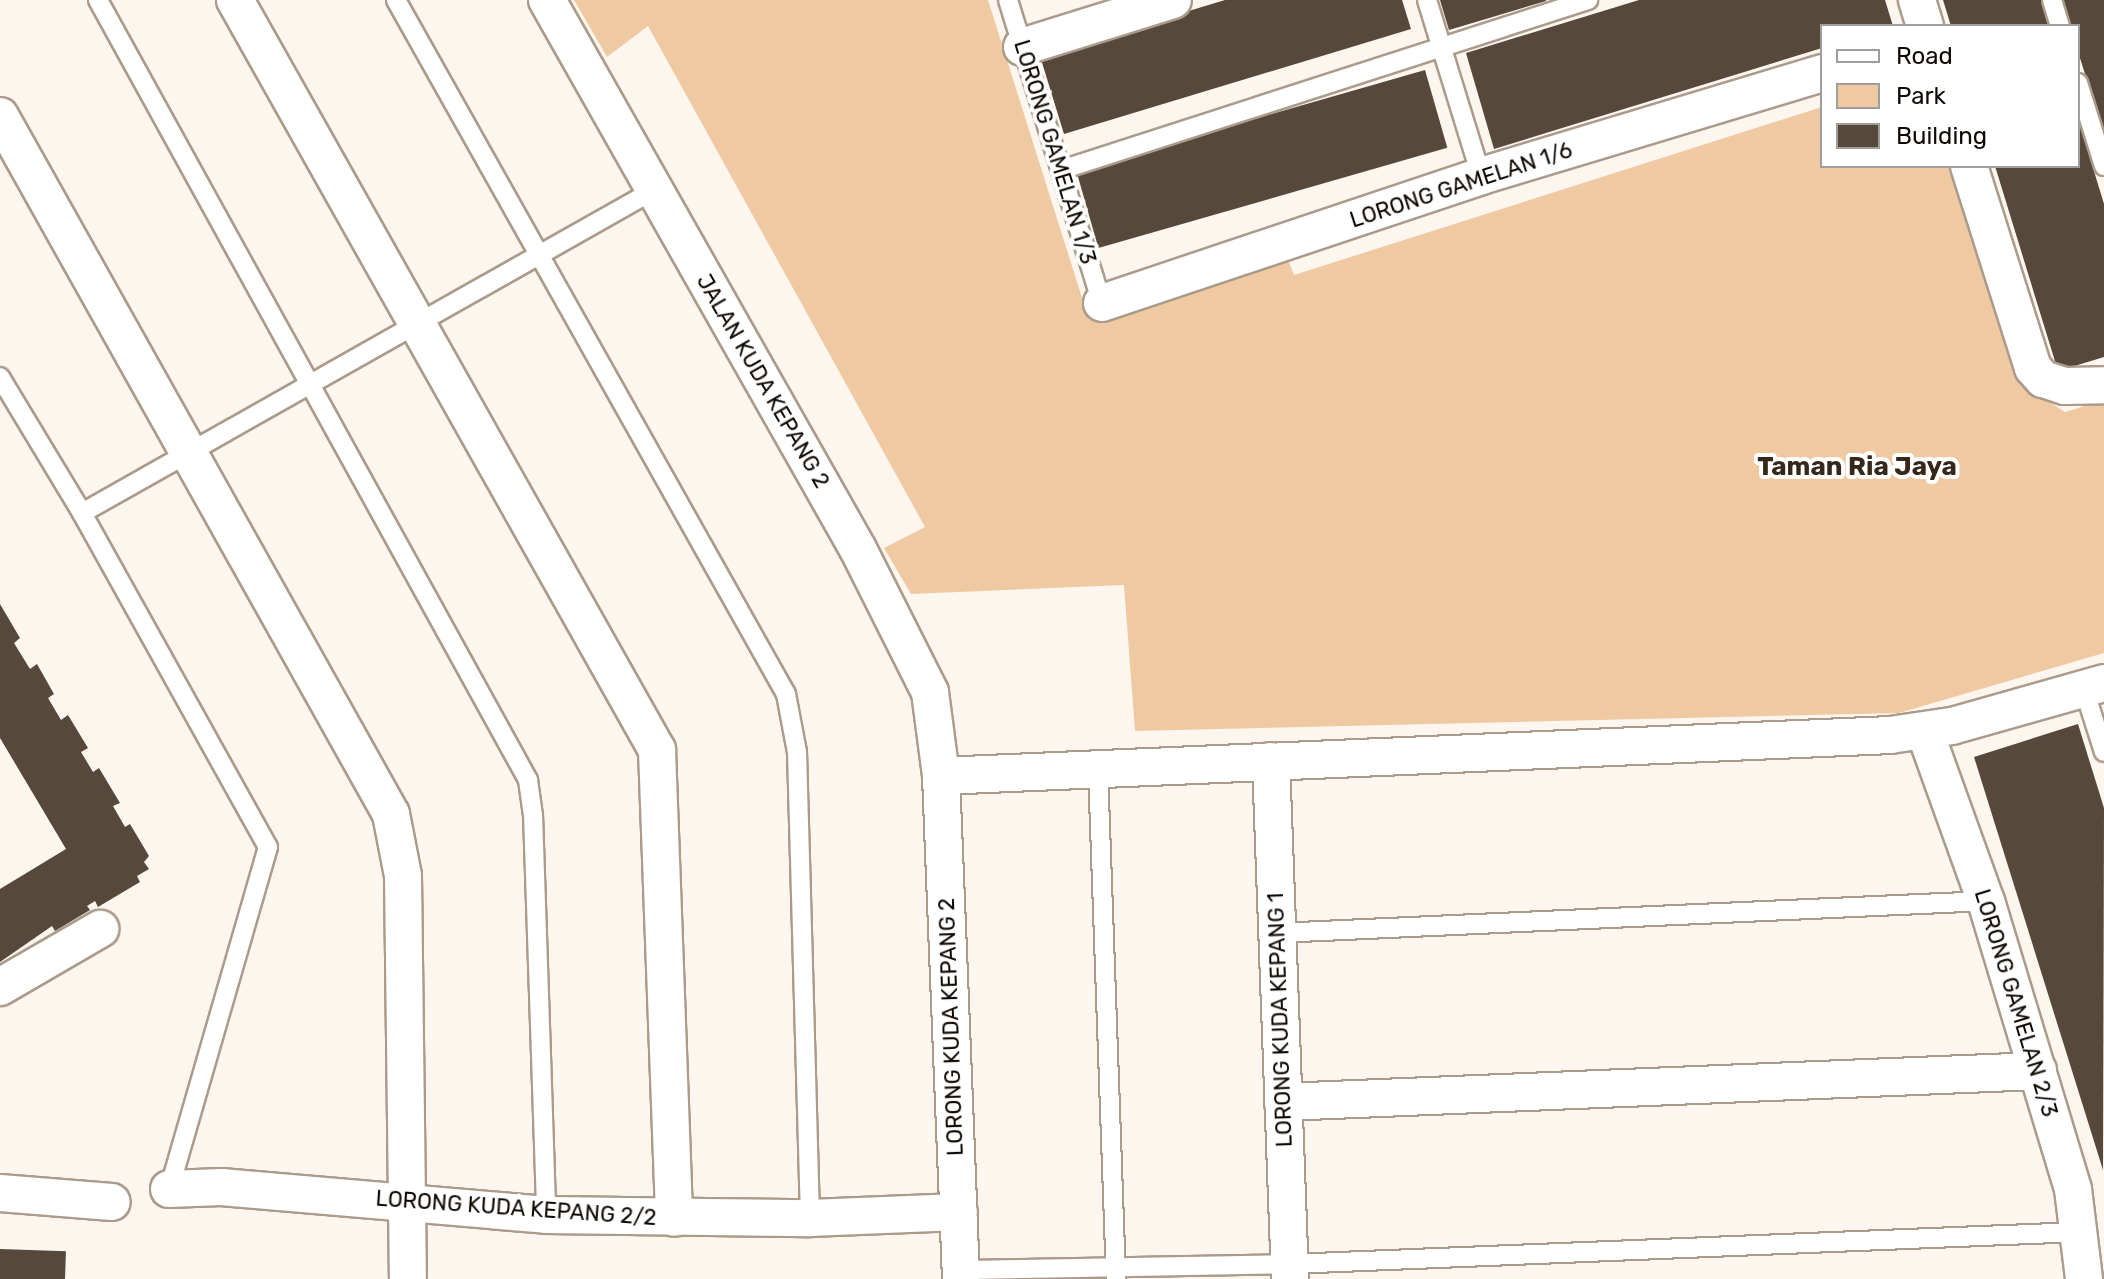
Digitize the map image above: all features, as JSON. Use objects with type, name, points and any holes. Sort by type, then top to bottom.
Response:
[{"type":"street","points":[[235,0],[657,750],[674,1218]]},
{"type":"street","name":"JALAN KUDA KEPANG 2","points":[[547,0],[922,669],[935,711],[941,776]]},
{"type":"street","points":[[1022,47],[1173,0]]},
{"type":"street","points":[[1917,0],[1924,24]]},
{"type":"street","name":"LORONG GAMELAN 1/6","points":[[1102,303],[1481,176],[1820,74]]},
{"type":"street","points":[[0,116],[391,814],[403,876],[410,1202],[408,1279]]},
{"type":"street","points":[[1970,168],[2033,368],[2043,379],[2065,386],[2104,385]]},
{"type":"street","points":[[941,776],[1925,732],[2094,686]]},
{"type":"street","name":"LORONG GAMELAN 2/3","points":[[1925,732],[1986,901],[2038,1071],[2082,1232],[2084,1279]]},
{"type":"street","name":"LORONG KUDA KEPANG 1","points":[[1271,761],[1290,1272]]},
{"type":"street","name":"LORONG KUDA KEPANG 2","points":[[941,776],[961,1275]]},
{"type":"street","points":[[0,987],[100,929]]},
{"type":"street","points":[[1283,1102],[2038,1071]]},
{"type":"street","name":"LORONG KUDA KEPANG 2/2","points":[[169,1189],[207,1186],[546,1215],[810,1218],[959,1212]]},
{"type":"street","points":[[0,1193],[112,1202]]},
{"type":"lane","points":[[98,0],[312,383],[532,794],[546,1215]]},
{"type":"lane","points":[[396,0],[536,257],[786,694],[796,723],[810,1218]]},
{"type":"lane","name":"LORONG GAMELAN 1/3","points":[[1008,0],[1102,303]]},
{"type":"lane","points":[[1427,0],[1481,176]]},
{"type":"lane","points":[[1061,170],[1440,44],[1588,0]]},
{"type":"lane","points":[[2052,0],[2059,24]]},
{"type":"lane","points":[[2080,89],[2104,166]]},
{"type":"lane","points":[[82,513],[654,190]]},
{"type":"lane","points":[[0,377],[82,513],[268,847],[169,1189]]},
{"type":"lane","points":[[2094,686],[2104,752]]},
{"type":"lane","points":[[1098,769],[1116,1272]]},
{"type":"lane","points":[[1277,933],[1986,901]]},
{"type":"lane","points":[[961,1275],[1290,1272],[2082,1232]]},
{"type":"green space","points":[[574,0],[988,0],[1089,320],[1287,257],[1294,275],[1820,108],[1820,168],[1950,168],[2017,380],[2065,412],[2104,400],[2104,653],[1899,713],[1135,731],[1124,585],[911,594],[884,548],[925,527],[648,26],[607,57]]},
{"type":"building","points":[[1225,0],[1402,0],[1411,29],[1064,134],[1040,56]]},
{"type":"building","points":[[1440,0],[1546,0],[1546,1],[1449,30]]},
{"type":"building","points":[[1639,0],[1885,0],[1892,24],[1820,24],[1820,49],[1494,149],[1466,53]]},
{"type":"building","points":[[1943,0],[2041,0],[2048,24],[1950,24]]},
{"type":"building","points":[[2062,0],[2104,0],[2104,133],[2080,58],[2080,24],[2069,24]]},
{"type":"building","points":[[1425,70],[1447,148],[1098,248],[1076,170]]},
{"type":"building","points":[[2080,125],[2104,204],[2104,357],[2058,371],[1996,168],[2080,168]]},
{"type":"building","points":[[0,604],[20,638],[14,643],[30,669],[37,664],[54,694],[48,698],[61,720],[68,715],[88,748],[81,752],[93,772],[99,768],[120,803],[113,806],[125,827],[130,824],[149,856],[144,862],[149,869],[137,876],[140,882],[98,907],[95,901],[87,906],[90,910],[55,931],[52,926],[0,962],[0,889],[66,849],[0,738]]},
{"type":"building","points":[[2078,724],[2104,808],[2103,1170],[1974,757]]},
{"type":"building","points":[[0,1249],[66,1251],[65,1279],[0,1279]]},
{"type":"district","name":"Taman Ria Jaya","points":[[1857,467]]}]
